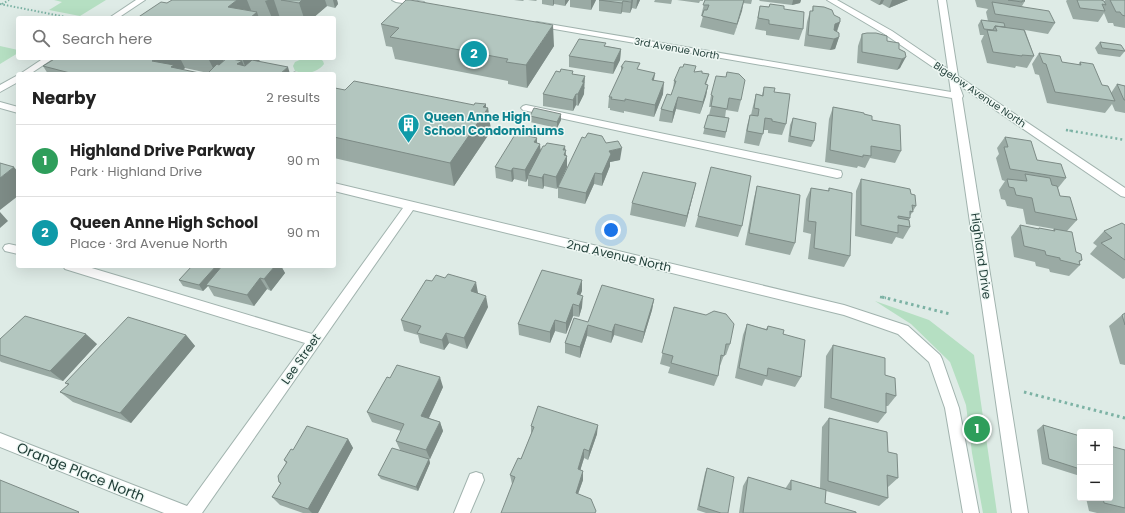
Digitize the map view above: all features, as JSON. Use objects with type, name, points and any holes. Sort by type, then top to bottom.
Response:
[{"type":"street","points":[[116,16],[141,0]]},
{"type":"street","points":[[396,0],[422,3]]},
{"type":"street","name":"Bigelow Avenue North","points":[[831,0],[889,33],[1125,193]]},
{"type":"street","name":"Highland Drive","points":[[942,0],[958,96],[1020,513]]},
{"type":"street","name":"3rd Avenue North","points":[[529,23],[958,96]]},
{"type":"street","points":[[27,72],[47,60]]},
{"type":"street","points":[[0,89],[16,79]]},
{"type":"street","points":[[0,105],[16,109]]},
{"type":"street","points":[[526,108],[837,174]]},
{"type":"street","name":"2nd Avenue North","points":[[336,188],[844,310],[903,330],[935,359],[952,408],[971,513]]},
{"type":"street","name":"Lee Street","points":[[192,513],[410,206]]},
{"type":"street","points":[[76,268],[314,340]]},
{"type":"street","name":"Orange Place North","points":[[0,440],[184,513]]},
{"type":"street","points":[[462,513],[476,480]]},
{"type":"path","points":[[1,4],[9,0]]},
{"type":"path","points":[[1,4],[62,16]]},
{"type":"path","points":[[1065,130],[1125,140]]},
{"type":"path","points":[[880,297],[950,314]]},
{"type":"path","points":[[1024,392],[1125,418]]},
{"type":"green space","points":[[54,0],[106,0],[80,16],[49,10],[62,2]]},
{"type":"green space","points":[[0,46],[16,50],[16,54],[0,64]]},
{"type":"green space","points":[[300,60],[322,60],[324,64],[311,72],[299,72],[295,71],[293,66],[295,62]]},
{"type":"green space","points":[[875,301],[929,320],[974,355],[997,513],[983,513],[972,453],[966,405],[950,362],[911,324]]},
{"type":"building","points":[[172,0],[237,0],[228,7],[257,12],[252,16],[140,16],[161,2],[167,3]]},
{"type":"building","points":[[281,0],[302,0],[299,3]]},
{"type":"building","points":[[406,0],[553,25],[526,65],[506,62],[508,59],[390,37],[399,28],[381,24]]},
{"type":"building","points":[[599,0],[632,0],[631,2],[623,1],[622,3]]},
{"type":"building","points":[[705,0],[744,0],[737,24],[702,16],[704,10],[707,10],[709,5],[703,5]]},
{"type":"building","points":[[1008,0],[1024,0],[1025,1],[1022,2]]},
{"type":"building","points":[[1077,0],[1104,1],[1106,5],[1102,4],[1105,11],[1080,8]]},
{"type":"building","points":[[1110,0],[1125,0],[1125,16],[1120,12],[1116,12]]},
{"type":"building","points":[[992,2],[1049,11],[1055,23],[995,14]]},
{"type":"building","points":[[770,4],[784,6],[784,9],[804,12],[803,29],[769,24],[769,20],[758,18],[760,6],[769,7]]},
{"type":"building","points":[[813,6],[824,7],[832,10],[834,15],[840,18],[840,22],[835,24],[834,30],[839,33],[839,37],[834,39],[808,35],[810,11],[813,11]]},
{"type":"building","points":[[981,20],[1004,23],[1005,27],[995,26],[993,30],[984,29]]},
{"type":"building","points":[[995,26],[1024,30],[1034,56],[993,52],[987,30],[997,31]]},
{"type":"building","points":[[876,33],[887,36],[887,41],[899,43],[899,49],[905,52],[906,57],[902,59],[862,52],[862,34]]},
{"type":"building","points":[[579,39],[606,43],[604,46],[621,49],[614,63],[569,56]]},
{"type":"building","points":[[1100,42],[1121,45],[1125,51],[1102,48]]},
{"type":"building","points":[[1039,53],[1060,56],[1062,62],[1081,65],[1080,62],[1093,64],[1102,85],[1108,86],[1115,101],[1055,92],[1046,64],[1043,63]]},
{"type":"building","points":[[53,60],[154,60],[152,61],[174,65],[171,67],[195,72],[66,72],[43,66]]},
{"type":"building","points":[[225,60],[237,60],[242,61],[237,64],[245,66],[252,60],[288,67],[282,72],[209,72],[217,64],[219,65]]},
{"type":"building","points":[[625,61],[640,63],[637,69],[655,73],[652,80],[664,82],[655,105],[625,99],[625,101],[611,99],[612,97],[609,97],[623,67],[621,67]]},
{"type":"building","points":[[684,64],[696,66],[694,72],[702,71],[702,73],[709,74],[705,84],[708,85],[703,102],[678,97],[673,112],[661,109],[667,94],[671,95],[676,81],[674,81],[680,67],[683,67]]},
{"type":"building","points":[[561,69],[573,71],[572,74],[585,76],[582,82],[584,82],[578,94],[576,94],[573,100],[543,94],[556,71],[560,72]]},
{"type":"building","points":[[727,72],[739,74],[745,80],[741,100],[729,98],[727,109],[711,106],[713,96],[711,95],[716,76],[726,77]]},
{"type":"building","points":[[354,81],[474,105],[475,103],[486,104],[483,107],[488,108],[450,163],[336,137],[336,88],[345,90]]},
{"type":"building","points":[[1117,84],[1125,86],[1125,100],[1124,100]]},
{"type":"building","points":[[764,87],[775,88],[774,92],[790,94],[786,124],[765,118],[763,134],[747,131],[750,115],[758,116],[759,109],[754,108],[756,94],[763,96]]},
{"type":"building","points":[[833,107],[864,113],[872,116],[872,120],[900,125],[901,151],[871,146],[871,156],[863,155],[863,157],[830,150]]},
{"type":"building","points":[[534,108],[561,114],[557,122],[530,116]]},
{"type":"building","points":[[708,115],[729,118],[726,132],[704,128]]},
{"type":"building","points":[[793,118],[816,123],[814,141],[790,136]]},
{"type":"building","points":[[516,133],[537,138],[534,142],[540,144],[525,170],[513,168],[511,171],[495,167]]},
{"type":"building","points":[[588,133],[602,136],[606,143],[618,141],[622,148],[609,151],[611,154],[602,174],[595,173],[586,193],[558,187],[582,137],[585,138]]},
{"type":"building","points":[[1005,137],[1031,141],[1037,160],[1061,164],[1066,178],[1010,169],[1004,147],[1008,147]]},
{"type":"building","points":[[547,143],[565,146],[563,150],[566,150],[564,155],[567,156],[556,177],[544,174],[542,178],[528,175],[543,146]]},
{"type":"building","points":[[0,163],[14,167],[0,178]]},
{"type":"building","points":[[711,167],[751,176],[742,226],[698,216]]},
{"type":"building","points":[[643,172],[696,183],[687,216],[632,203]]},
{"type":"building","points":[[1025,174],[1050,178],[1052,185],[1057,186],[1060,196],[1070,197],[1077,220],[1035,212],[1032,198],[1016,195],[1014,188],[1009,187],[1007,179],[1027,181]]},
{"type":"building","points":[[861,179],[910,189],[911,194],[915,195],[916,206],[912,205],[913,212],[910,211],[910,218],[898,216],[898,218],[909,220],[910,227],[898,225],[898,233],[861,225]]},
{"type":"building","points":[[757,186],[800,195],[795,243],[749,233]]},
{"type":"building","points":[[811,188],[829,191],[829,188],[852,193],[850,256],[814,248],[816,222],[808,221]]},
{"type":"building","points":[[1122,223],[1125,225],[1125,260],[1101,243],[1112,238],[1104,231]]},
{"type":"building","points":[[1020,225],[1039,229],[1055,231],[1054,229],[1072,232],[1076,252],[1081,254],[1082,260],[1079,261],[1080,265],[1046,255],[1045,251],[1024,246]]},
{"type":"building","points":[[190,268],[214,268],[199,285],[179,280]]},
{"type":"building","points":[[220,268],[273,268],[264,279],[260,278],[247,295],[206,285]]},
{"type":"building","points":[[542,270],[582,280],[577,294],[583,296],[579,306],[573,304],[566,323],[555,320],[550,332],[518,324]]},
{"type":"building","points":[[448,274],[476,282],[471,291],[486,296],[464,338],[446,333],[442,340],[417,333],[421,326],[401,320],[426,280],[432,281],[436,275],[445,278]]},
{"type":"building","points":[[602,285],[654,299],[644,332],[615,324],[612,332],[588,325],[580,347],[565,343],[574,318],[588,322]]},
{"type":"building","points":[[674,307],[706,315],[714,311],[726,314],[734,324],[730,344],[726,344],[724,356],[721,355],[718,376],[671,363],[673,356],[662,353]]},
{"type":"building","points":[[1125,313],[1125,325],[1122,315]]},
{"type":"building","points":[[25,316],[86,334],[50,371],[0,355],[0,339]]},
{"type":"building","points":[[128,317],[186,335],[120,413],[60,392],[69,384],[65,383]]},
{"type":"building","points":[[747,324],[767,330],[768,326],[784,330],[783,334],[805,340],[801,377],[768,368],[767,376],[739,368]]},
{"type":"building","points":[[833,345],[885,358],[885,375],[895,378],[896,396],[886,393],[886,413],[831,398]]},
{"type":"building","points":[[397,365],[440,377],[421,416],[440,422],[426,450],[396,441],[404,424],[367,412],[387,377],[390,378]]},
{"type":"building","points":[[538,406],[598,425],[589,451],[584,449],[578,469],[583,471],[576,493],[591,499],[596,511],[595,513],[501,513],[515,477],[510,475],[518,458],[521,459],[534,427],[531,426]]},
{"type":"building","points":[[829,418],[887,432],[888,452],[897,454],[898,478],[887,475],[888,498],[828,481]]},
{"type":"building","points":[[1043,425],[1077,435],[1077,468],[1049,459]]},
{"type":"building","points":[[307,426],[348,439],[308,509],[272,497],[281,483],[279,482],[278,476],[287,462],[284,460],[291,449],[293,450]]},
{"type":"building","points":[[1113,447],[1125,450],[1125,508],[1104,503],[1104,501],[1113,501]]},
{"type":"building","points":[[392,448],[429,459],[416,487],[378,475]]},
{"type":"building","points":[[707,468],[734,477],[728,513],[721,513],[699,506]]},
{"type":"building","points":[[748,477],[791,490],[791,480],[826,490],[825,503],[856,513],[743,513]]},
{"type":"building","points":[[0,480],[79,512],[0,513]]},
{"type":"place","name":"Queen Anne High School","points":[[474,54]]},
{"type":"place","name":"Queen Anne High School Condominiums","points":[[408,144]]},
{"type":"place","name":"Highland Drive Parkway","points":[[977,429]]}]
